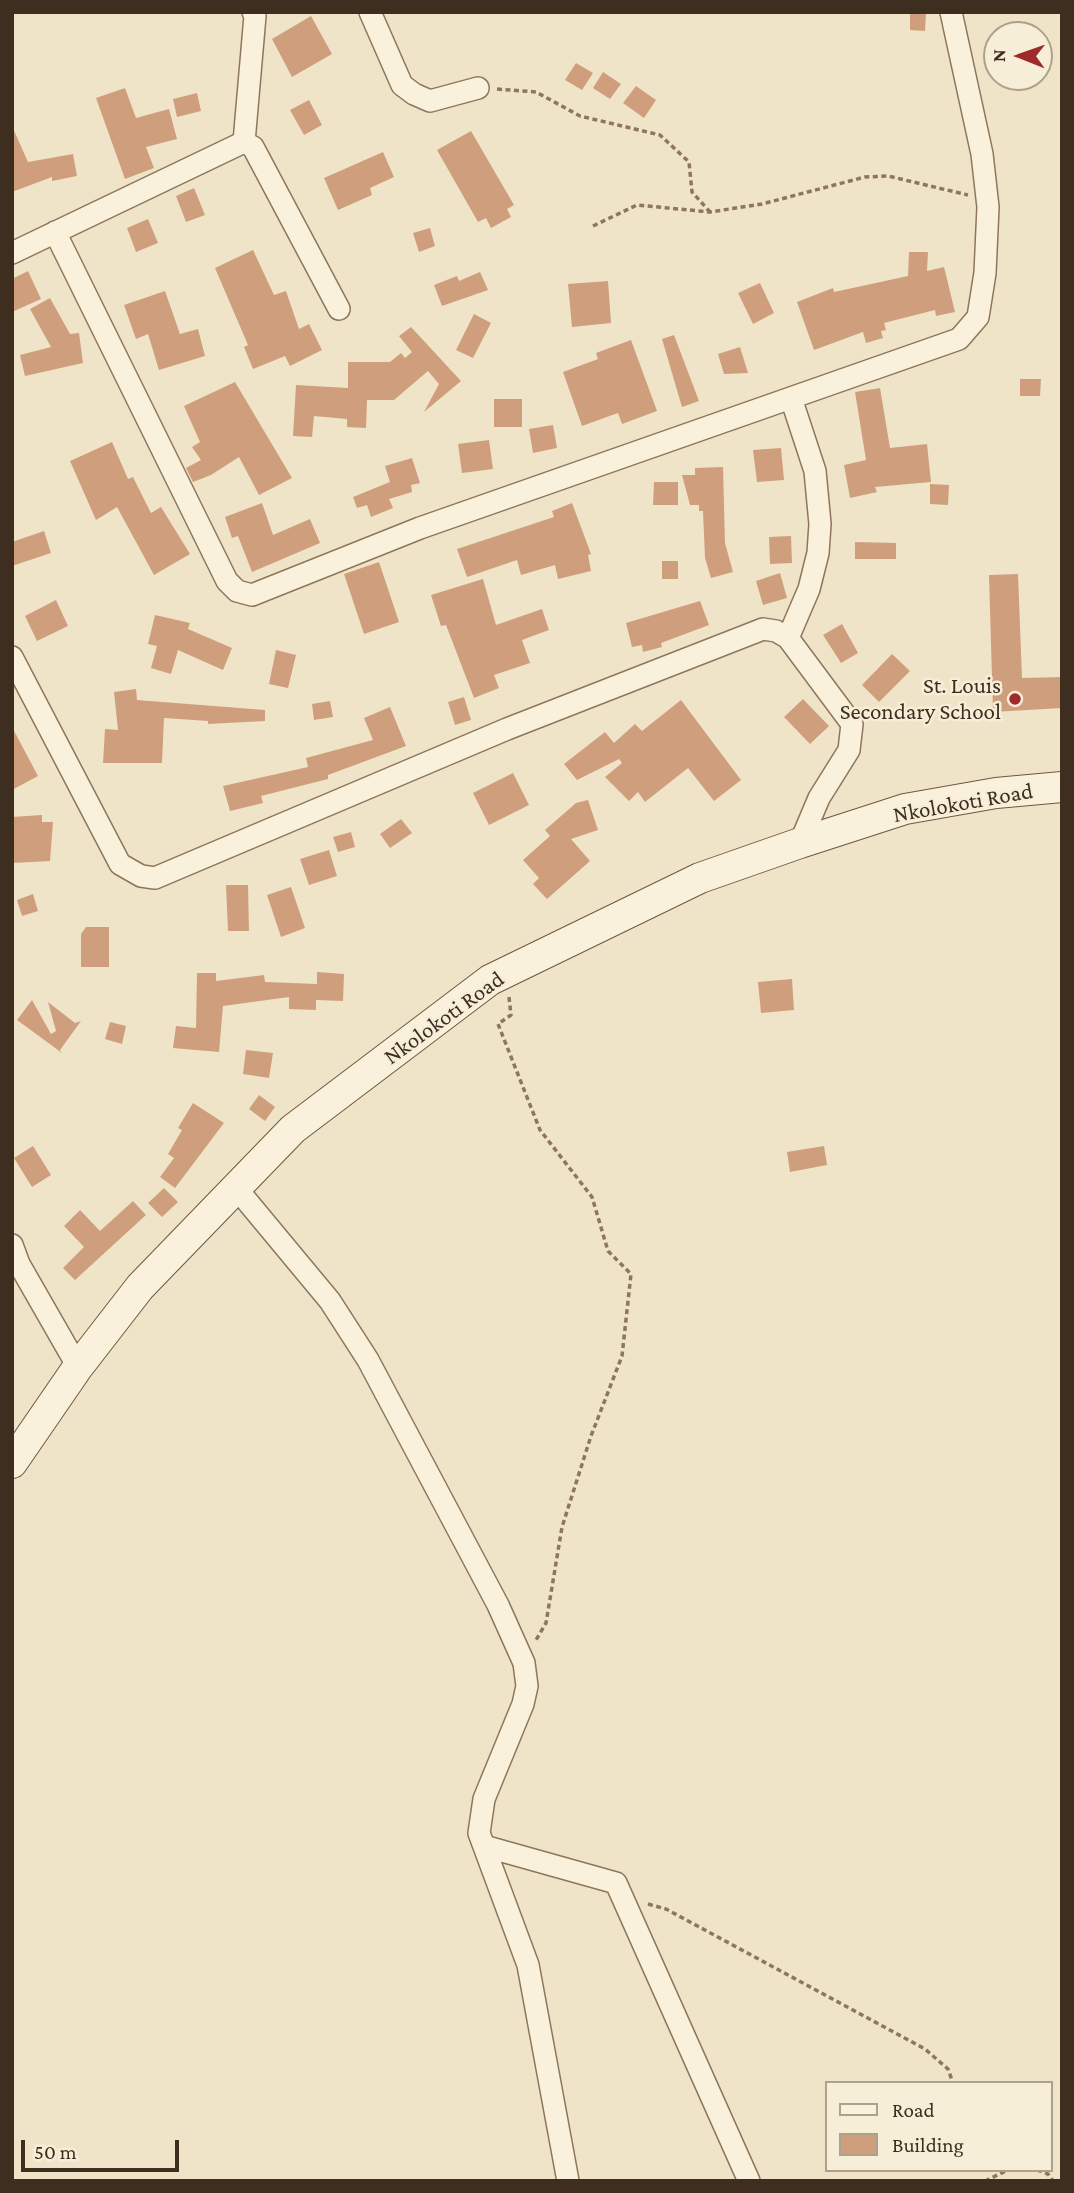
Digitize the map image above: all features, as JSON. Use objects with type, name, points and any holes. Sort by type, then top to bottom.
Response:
[{"type":"main road","name":"Nkolokoti Road","points":[[12,1463],[78,1367],[140,1287],[293,1129],[490,981],[701,878],[800,843],[905,809],[996,793],[1062,787]]},
{"type":"street","points":[[244,142],[255,16],[253,12]]},
{"type":"street","points":[[370,12],[402,85],[414,94],[430,101],[478,88]]},
{"type":"street","points":[[55,232],[227,581],[237,591],[252,595],[421,528],[959,340],[978,317],[985,273],[987,200],[982,154],[951,12]]},
{"type":"street","points":[[12,253],[244,142]]},
{"type":"street","points":[[244,142],[253,147],[340,309]]},
{"type":"street","points":[[788,638],[809,589],[818,553],[820,524],[815,471],[790,398]]},
{"type":"street","points":[[12,657],[120,864],[141,876],[155,878],[507,729],[763,629],[776,631],[788,638],[852,724],[849,750],[819,798],[800,843]]},
{"type":"street","points":[[237,1189],[331,1301],[368,1360],[498,1605],[524,1663],[527,1686],[523,1704],[480,1816],[479,1833],[528,1965],[568,2181]]},
{"type":"street","points":[[12,1245],[19,1264],[78,1367]]},
{"type":"street","points":[[484,1846],[616,1883],[749,2181]]},
{"type":"path","points":[[478,88],[536,92],[580,116],[660,135],[689,162],[692,192],[710,212]]},
{"type":"path","points":[[593,226],[637,205],[710,212],[762,204],[865,177],[888,176],[987,200]]},
{"type":"path","points":[[506,972],[511,1015],[498,1024],[540,1130],[592,1197],[608,1251],[631,1273],[622,1356],[591,1436],[562,1527],[546,1623],[524,1663]]},
{"type":"path","points":[[622,1897],[667,1909],[925,2049],[948,2069],[952,2081]]},
{"type":"path","points":[[985,2181],[1004,2172]]},
{"type":"building","points":[[910,12],[926,12],[925,31],[910,30]]},
{"type":"building","points":[[311,16],[332,54],[292,77],[272,39]]},
{"type":"building","points":[[576,63],[593,73],[582,90],[565,80]]},
{"type":"building","points":[[603,72],[621,84],[610,99],[593,88]]},
{"type":"building","points":[[636,86],[656,100],[644,118],[623,103]]},
{"type":"building","points":[[125,88],[136,118],[169,109],[177,139],[146,147],[154,168],[125,179],[96,98]]},
{"type":"building","points":[[197,93],[201,111],[177,117],[173,99]]},
{"type":"building","points":[[309,100],[322,125],[304,135],[290,110]]},
{"type":"building","points":[[12,126],[28,162],[73,154],[77,176],[52,181],[52,177],[12,192]]},
{"type":"building","points":[[471,131],[514,205],[507,209],[511,217],[491,228],[486,218],[478,222],[437,150]]},
{"type":"building","points":[[383,152],[394,177],[370,188],[372,195],[338,210],[324,178]]},
{"type":"building","points":[[194,188],[205,215],[186,222],[176,196]]},
{"type":"building","points":[[148,219],[158,243],[136,252],[127,228]]},
{"type":"building","points":[[430,228],[435,246],[419,252],[413,233]]},
{"type":"building","points":[[253,250],[274,295],[286,291],[299,329],[309,324],[322,350],[290,366],[285,356],[253,369],[244,347],[248,345],[215,268]]},
{"type":"building","points":[[909,252],[928,252],[927,271],[944,267],[955,312],[936,316],[935,310],[884,323],[886,330],[881,331],[883,338],[866,343],[863,332],[814,350],[797,302],[833,288],[834,292],[908,276]]},
{"type":"building","points":[[28,271],[41,299],[12,312],[12,279]]},
{"type":"building","points":[[480,272],[488,290],[442,306],[434,285],[457,276],[459,281]]},
{"type":"building","points":[[608,281],[611,323],[572,327],[568,284]]},
{"type":"building","points":[[760,283],[774,313],[753,324],[738,293]]},
{"type":"building","points":[[165,291],[180,334],[198,329],[205,356],[159,370],[148,334],[136,339],[124,305]]},
{"type":"building","points":[[50,298],[70,334],[79,333],[83,363],[25,376],[20,355],[51,347],[30,309]]},
{"type":"building","points":[[474,314],[491,323],[473,358],[456,350]]},
{"type":"building","points":[[411,327],[461,381],[424,412],[439,384],[428,371],[394,400],[367,400],[366,428],[347,427],[347,419],[314,416],[312,437],[293,436],[296,385],[348,388],[348,362],[390,362],[401,353],[405,358],[412,352],[399,336]]},
{"type":"building","points":[[674,335],[699,401],[682,407],[662,339]]},
{"type":"building","points":[[631,340],[657,411],[622,424],[618,413],[582,426],[563,372],[598,359],[596,353]]},
{"type":"building","points":[[740,347],[748,373],[724,374],[718,354]]},
{"type":"building","points":[[1020,379],[1041,379],[1040,396],[1020,396]]},
{"type":"building","points":[[235,382],[292,478],[259,495],[239,457],[211,475],[193,482],[186,468],[201,460],[192,447],[200,442],[184,406]]},
{"type":"building","points":[[880,388],[890,448],[927,444],[931,482],[875,487],[877,492],[850,498],[844,465],[866,460],[855,392]]},
{"type":"building","points":[[494,399],[522,399],[522,427],[494,427]]},
{"type":"building","points":[[553,425],[557,448],[533,453],[529,429]]},
{"type":"building","points":[[489,440],[493,469],[462,473],[458,444]]},
{"type":"building","points":[[112,442],[128,479],[133,477],[151,513],[161,507],[190,554],[154,575],[117,507],[96,520],[70,461]]},
{"type":"building","points":[[781,448],[784,480],[757,482],[753,450]]},
{"type":"building","points":[[412,458],[420,483],[411,485],[412,492],[389,499],[393,508],[371,517],[367,505],[357,508],[353,497],[390,482],[385,466]]},
{"type":"building","points":[[723,467],[725,543],[733,572],[711,578],[705,558],[703,511],[699,511],[699,505],[690,505],[682,475],[695,475],[695,468]]},
{"type":"building","points":[[654,482],[678,482],[678,505],[653,505]]},
{"type":"building","points":[[930,484],[949,485],[948,505],[930,504]]},
{"type":"building","points":[[262,503],[273,535],[310,519],[320,543],[252,572],[238,536],[232,538],[225,517]]},
{"type":"building","points":[[572,503],[591,554],[588,555],[591,571],[558,579],[555,565],[521,575],[517,560],[467,577],[457,549],[554,517],[552,511]]},
{"type":"building","points":[[44,531],[51,553],[12,566],[12,542]]},
{"type":"building","points":[[791,536],[792,563],[770,564],[769,537]]},
{"type":"building","points":[[855,542],[896,543],[896,559],[855,559]]},
{"type":"building","points":[[662,561],[678,561],[678,579],[662,579]]},
{"type":"building","points":[[379,562],[399,622],[364,634],[344,574]]},
{"type":"building","points":[[780,573],[787,598],[763,605],[756,581]]},
{"type":"building","points":[[1018,574],[1022,678],[1062,677],[1062,708],[993,712],[989,575]]},
{"type":"building","points":[[483,579],[496,625],[542,609],[549,630],[522,640],[530,663],[494,675],[499,688],[474,698],[446,625],[441,626],[431,595]]},
{"type":"building","points":[[56,600],[68,626],[37,641],[25,616]]},
{"type":"building","points":[[700,601],[709,625],[661,643],[662,647],[643,652],[642,645],[632,647],[626,623]]},
{"type":"building","points":[[155,615],[190,623],[188,629],[232,648],[223,670],[178,650],[171,674],[151,668],[157,646],[148,644]]},
{"type":"building","points":[[842,624],[858,653],[841,663],[823,635]]},
{"type":"building","points":[[276,650],[296,655],[288,688],[269,684]]},
{"type":"building","points":[[892,654],[910,671],[879,702],[862,685]]},
{"type":"building","points":[[136,689],[137,700],[265,710],[265,721],[208,724],[208,721],[164,718],[162,763],[103,763],[105,729],[118,730],[114,692]]},
{"type":"building","points":[[464,697],[471,720],[455,725],[448,702]]},
{"type":"building","points":[[803,699],[829,726],[810,744],[784,717]]},
{"type":"building","points":[[681,700],[741,780],[714,801],[688,768],[645,802],[638,792],[629,801],[605,777],[622,763],[619,759],[577,780],[564,764],[605,732],[614,743],[635,724],[642,731]]},
{"type":"building","points":[[330,701],[333,717],[314,720],[312,704]]},
{"type":"building","points":[[390,707],[406,746],[328,775],[328,779],[261,796],[263,803],[230,811],[223,786],[308,767],[306,758],[373,740],[364,718]]},
{"type":"building","points":[[12,727],[38,776],[12,790]]},
{"type":"building","points":[[513,773],[529,805],[489,825],[473,793]]},
{"type":"building","points":[[588,800],[598,830],[571,839],[590,861],[547,899],[533,884],[539,878],[523,860],[550,836],[545,830],[576,803]]},
{"type":"building","points":[[42,815],[42,822],[53,822],[50,861],[12,863],[12,817]]},
{"type":"building","points":[[401,819],[412,833],[390,848],[380,834]]},
{"type":"building","points":[[351,832],[355,847],[338,852],[333,837]]},
{"type":"building","points":[[329,850],[337,876],[309,885],[300,859]]},
{"type":"building","points":[[226,885],[248,885],[249,931],[228,931]]},
{"type":"building","points":[[291,887],[305,928],[281,937],[267,895]]},
{"type":"building","points":[[33,894],[38,911],[22,916],[17,900]]},
{"type":"building","points":[[86,927],[109,927],[109,967],[81,967],[81,934]]},
{"type":"building","points":[[317,972],[344,974],[343,1001],[316,1000],[316,1010],[289,1009],[289,997],[223,1006],[219,1052],[173,1048],[176,1026],[196,1028],[197,973],[216,973],[216,981],[264,975],[265,982],[317,984]]},
{"type":"building","points":[[792,979],[794,1010],[761,1013],[758,982]]},
{"type":"building","points":[[32,1000],[51,1034],[56,1031],[48,1002],[75,1023],[81,1021],[60,1050],[62,1053],[17,1020]]},
{"type":"building","points":[[110,1022],[126,1026],[122,1044],[105,1039]]},
{"type":"building","points":[[246,1050],[273,1053],[269,1078],[243,1074]]},
{"type":"building","points":[[259,1095],[275,1107],[265,1121],[249,1109]]},
{"type":"building","points":[[193,1103],[224,1123],[175,1188],[160,1177],[174,1158],[168,1154],[182,1130],[178,1128]]},
{"type":"building","points":[[33,1146],[51,1175],[32,1187],[14,1158]]},
{"type":"building","points":[[824,1146],[827,1165],[790,1172],[787,1152]]},
{"type":"building","points":[[164,1188],[178,1202],[162,1217],[148,1203]]},
{"type":"building","points":[[133,1201],[146,1215],[75,1280],[63,1268],[84,1247],[64,1226],[80,1210],[100,1231]]},
{"type":"place","name":"St. Louis Secondary School","points":[[1015,699]]}]
